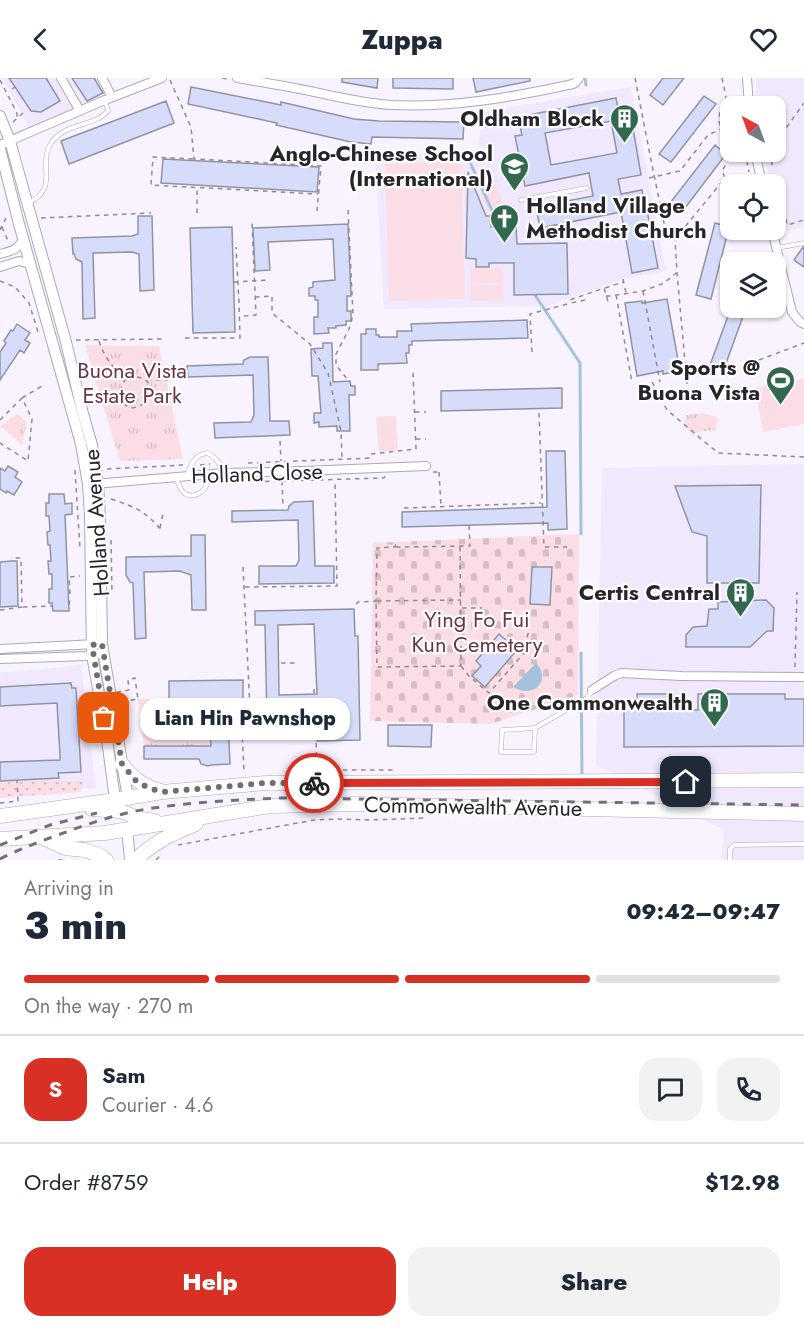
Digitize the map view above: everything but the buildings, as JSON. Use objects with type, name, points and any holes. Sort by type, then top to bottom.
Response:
[{"type":"main road","points":[[122,764],[137,782],[162,792]]},
{"type":"main road","name":"Commonwealth Avenue","points":[[121,803],[162,792],[266,783],[804,780]]},
{"type":"main road","points":[[0,816],[80,805],[95,810],[121,803]]},
{"type":"main road","points":[[121,803],[141,819],[166,824]]},
{"type":"main road","points":[[121,803],[127,829]]},
{"type":"main road","points":[[105,833],[121,803]]},
{"type":"main road","name":"Commonwealth Avenue","points":[[0,839],[105,833],[270,806],[359,804],[804,814]]},
{"type":"main road","points":[[136,860],[165,837],[215,816]]},
{"type":"main road","points":[[40,837],[65,848],[84,850],[99,855],[106,860]]},
{"type":"street","points":[[61,78],[77,112]]},
{"type":"street","points":[[102,78],[109,98]]},
{"type":"street","points":[[237,78],[389,105],[423,106],[478,102],[524,95],[573,84],[579,78]]},
{"type":"street","points":[[747,78],[748,96]]},
{"type":"street","points":[[3,145],[109,98],[166,79]]},
{"type":"street","name":"Holland Avenue","points":[[2,121],[3,145],[23,238],[93,484]]},
{"type":"street","name":"Holland Avenue","points":[[3,145],[27,203],[92,445],[90,549],[98,649],[107,740],[121,803]]},
{"type":"street","points":[[0,254],[14,250],[21,245],[23,238]]},
{"type":"street","points":[[774,240],[792,312],[804,324]]},
{"type":"street","points":[[0,267],[19,261],[30,264]]},
{"type":"street","name":"Holland Close","points":[[93,484],[187,475],[426,466]]},
{"type":"street","points":[[0,649],[98,649]]},
{"type":"street","points":[[0,659],[98,649]]},
{"type":"street","name":"Holland Avenue","points":[[98,649],[112,703],[122,764],[121,803]]},
{"type":"street","points":[[592,690],[621,673],[804,677]]},
{"type":"street","points":[[127,829],[130,860]]},
{"type":"lane","points":[[27,203],[35,200],[44,188],[47,179],[46,152],[52,141],[65,130],[104,116],[108,111],[109,98]]},
{"type":"lane","points":[[521,201],[587,188]]},
{"type":"lane","points":[[776,248],[804,243]]},
{"type":"lane","points":[[187,475],[193,460],[202,453],[208,453],[215,458],[225,473]]},
{"type":"lane","points":[[176,476],[182,491],[193,496],[207,487],[209,474]]},
{"type":"lane","points":[[535,728],[534,752],[501,752],[502,730],[535,728],[587,698],[592,690]]},
{"type":"lane","points":[[730,860],[730,849],[734,845],[804,844]]},
{"type":"path","points":[[635,78],[666,233],[675,239]]},
{"type":"path","points":[[720,122],[719,116],[726,97],[722,78]]},
{"type":"path","points":[[166,79],[192,127],[194,159]]},
{"type":"path","points":[[0,80],[17,113],[17,119]]},
{"type":"path","points":[[786,128],[804,103]]},
{"type":"path","points":[[2,121],[17,119],[23,113]]},
{"type":"path","points":[[649,178],[680,171],[708,135],[720,129]]},
{"type":"path","points":[[317,211],[319,194],[321,166],[153,157],[152,185],[319,194]]},
{"type":"path","points":[[687,384],[675,239],[725,178],[722,171],[727,162]]},
{"type":"path","points":[[772,162],[773,168]]},
{"type":"path","points":[[196,213],[197,187]]},
{"type":"path","points":[[348,210],[353,315],[349,329],[336,354],[336,365],[348,380]]},
{"type":"path","points":[[39,218],[151,213]]},
{"type":"path","points":[[0,231],[7,216]]},
{"type":"path","points":[[786,219],[787,225],[804,220]]},
{"type":"path","points":[[244,316],[256,315],[252,223]]},
{"type":"path","points":[[2,227],[9,244]]},
{"type":"path","points":[[185,338],[240,338],[236,247]]},
{"type":"path","points":[[606,296],[643,291],[664,283],[677,273]]},
{"type":"path","points":[[623,279],[626,293]]},
{"type":"path","points":[[234,282],[268,280]]},
{"type":"path","points":[[0,281],[15,287],[28,303],[40,336]]},
{"type":"path","points":[[570,303],[570,300],[623,282]]},
{"type":"path","points":[[604,288],[609,305]]},
{"type":"path","points":[[643,291],[660,382]]},
{"type":"path","points":[[616,295],[632,382]]},
{"type":"path","points":[[255,297],[272,296],[272,313],[310,344],[328,373],[341,431],[342,459]]},
{"type":"path","points":[[532,352],[530,314],[585,300]]},
{"type":"path","points":[[75,340],[166,339]]},
{"type":"path","points":[[99,340],[105,356],[125,380]]},
{"type":"path","points":[[759,360],[804,343]]},
{"type":"path","points":[[371,454],[416,449],[413,371]]},
{"type":"path","points":[[137,377],[146,380],[151,390],[146,403],[130,408],[122,402],[121,387],[125,380],[137,377]]},
{"type":"path","points":[[146,380],[168,380]]},
{"type":"path","points":[[652,382],[666,410],[717,453],[804,457]]},
{"type":"path","points":[[0,420],[22,398],[42,386]]},
{"type":"path","points":[[0,443],[28,461],[32,419],[22,398]]},
{"type":"path","points":[[414,412],[426,412]]},
{"type":"path","points":[[539,413],[544,547],[567,547]]},
{"type":"path","points":[[415,439],[426,439]]},
{"type":"path","points":[[280,441],[280,455]]},
{"type":"path","points":[[75,468],[90,549]]},
{"type":"path","points":[[439,472],[441,507]]},
{"type":"path","points":[[240,482],[347,480]]},
{"type":"path","points":[[244,587],[337,586],[335,481]]},
{"type":"path","points":[[282,488],[283,505]]},
{"type":"path","points":[[110,499],[140,509],[164,532]]},
{"type":"path","points":[[404,508],[542,503]]},
{"type":"path","points":[[160,528],[163,513]]},
{"type":"path","points":[[461,666],[376,668],[376,548],[470,546],[470,525]]},
{"type":"path","points":[[395,548],[396,543]]},
{"type":"path","points":[[460,547],[461,666],[489,693],[523,654],[529,630]]},
{"type":"path","points":[[11,558],[21,558],[22,607]]},
{"type":"path","points":[[243,567],[250,709],[241,709],[244,773]]},
{"type":"path","points":[[70,594],[69,577],[81,576]]},
{"type":"path","points":[[794,677],[797,592]]},
{"type":"path","points":[[69,605],[70,599]]},
{"type":"path","points":[[356,604],[376,601],[461,600]]},
{"type":"path","points":[[0,610],[53,606]]},
{"type":"path","points":[[461,608],[482,608]]},
{"type":"path","points":[[281,663],[296,663]]},
{"type":"path","points":[[90,697],[129,690],[128,680],[135,678],[138,699],[112,703]]},
{"type":"path","points":[[314,689],[317,770]]},
{"type":"path","points":[[0,803],[18,801],[17,780]]},
{"type":"path","points":[[175,846],[314,820],[338,819]]},
{"type":"path","points":[[156,860],[161,854]]},
{"type":"shaded area","points":[[2,78],[98,78],[108,94],[29,127]]},
{"type":"shaded area","points":[[756,78],[804,78],[804,227],[786,231],[786,174],[768,174],[766,162],[786,162],[786,96],[756,96]]},
{"type":"shaded area","name":"Anglo-Chinese School (International)","points":[[631,87],[666,271],[623,279],[547,306],[384,309],[375,158],[478,151],[482,112]]},
{"type":"shaded area","points":[[804,464],[804,860],[721,860],[724,830],[596,765],[602,468]]},
{"type":"shaded area","points":[[81,665],[96,788],[0,792],[0,673]]},
{"type":"green space","points":[[461,161],[465,299],[389,301],[385,164]]},
{"type":"green space","points":[[494,181],[504,204],[489,212],[478,188]]},
{"type":"green space","points":[[503,268],[503,283],[471,284],[470,269]]},
{"type":"green space","points":[[503,285],[504,300],[471,301],[471,286]]},
{"type":"green space","name":"Buona Vista Estate Park","points":[[85,345],[159,346],[183,459],[120,461]]},
{"type":"green space","name":"Sports @ Buona Vista","points":[[804,379],[804,424],[763,432],[755,388]]},
{"type":"green space","points":[[703,413],[719,418],[715,430],[698,432],[692,436],[684,422],[687,415]]},
{"type":"green space","points":[[17,414],[27,422],[22,445],[0,426]]},
{"type":"green space","points":[[396,416],[398,450],[379,452],[376,417]]},
{"type":"green space","name":"Ying Fo Fui Kun Cemetery","points":[[579,534],[578,695],[491,724],[370,721],[373,543]]},
{"type":"green space","points":[[138,699],[208,700],[206,704],[209,710],[211,750],[202,746],[144,746]]},
{"type":"green space","points":[[83,781],[81,792],[0,798],[0,783]]},
{"type":"water","points":[[536,663],[542,675],[538,686],[528,691],[513,687]]},
{"type":"waterway","points":[[585,78],[586,85]]},
{"type":"waterway","points":[[468,158],[501,230]]},
{"type":"waterway","points":[[533,292],[580,363],[581,534]]},
{"type":"waterway","points":[[581,653],[582,777]]},
{"type":"railway","points":[[0,859],[48,839],[112,817],[147,809],[214,802],[280,798],[804,805]]},
{"type":"railway","points":[[0,845],[50,825],[97,813]]},
{"type":"way so far","points":[[104,718],[92,655],[92,645],[102,644],[122,764],[137,782],[162,792],[229,785],[314,783]]},
{"type":"place","name":"Oldham Block","points":[[625,144]]},
{"type":"place","name":"Anglo-Chinese School (International)","points":[[514,192]]},
{"type":"place","name":"Holland Village Methodist Church","points":[[505,244]]},
{"type":"place","name":"Sports @ Buona Vista","points":[[781,406]]},
{"type":"place","name":"Certis Central","points":[[741,618]]},
{"type":"place","name":"Lian Hin Pawnshop","points":[[104,718]]},
{"type":"place","name":"One Commonwealth","points":[[714,728]]},
{"type":"route","points":[[314,783],[686,782]]}]
